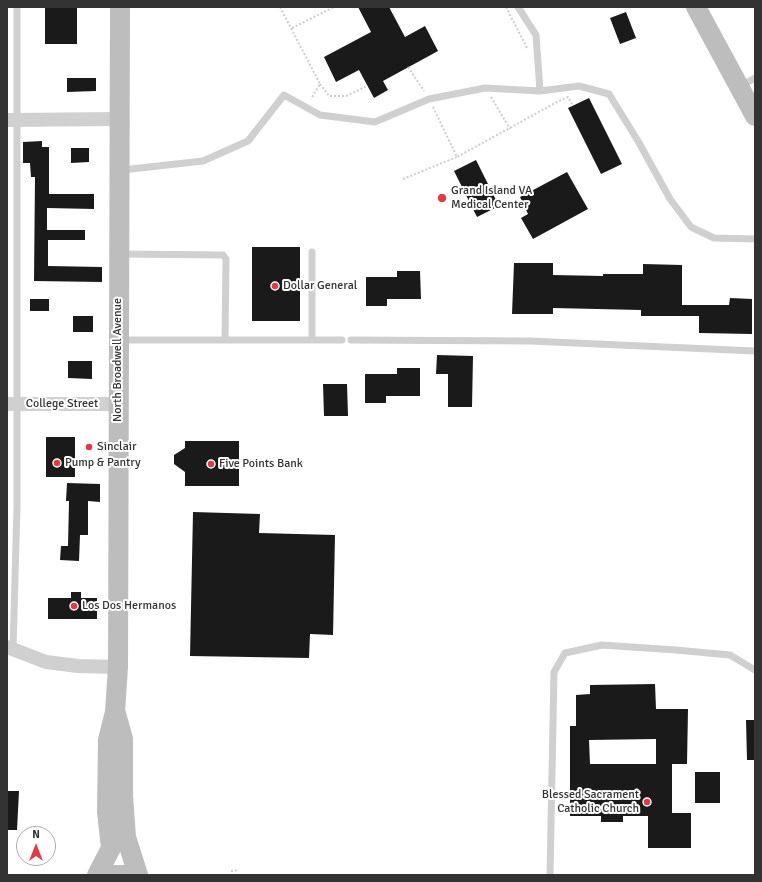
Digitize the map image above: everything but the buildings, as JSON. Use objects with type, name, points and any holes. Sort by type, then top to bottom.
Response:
[{"type":"main road","name":"North Broadwell Avenue","points":[[98,875],[111,848],[107,812],[108,740],[115,712],[118,667],[118,254],[120,7]]},
{"type":"main road","points":[[701,9],[747,83],[755,116]]},
{"type":"main road","name":"North Broadwell Avenue","points":[[115,712],[123,738],[123,796],[126,837],[138,875]]},
{"type":"main road","points":[[98,875],[125,875]]},
{"type":"street","points":[[12,120],[120,119]]},
{"type":"street","name":"College Street","points":[[12,404],[118,404]]},
{"type":"street","points":[[10,648],[33,658],[59,665],[118,667]]},
{"type":"lane","points":[[10,648],[17,506],[12,404],[12,120],[17,7]]},
{"type":"lane","points":[[518,7],[536,35],[540,91]]},
{"type":"lane","points":[[119,170],[203,162],[248,141],[284,95],[320,115],[374,122],[429,99],[485,88],[540,91],[579,86],[609,94],[638,141],[670,199],[691,226],[714,238],[755,239]]},
{"type":"lane","points":[[312,252],[312,340]]},
{"type":"lane","points":[[118,254],[223,255],[226,259],[225,340]]},
{"type":"lane","points":[[118,340],[342,340]]},
{"type":"lane","points":[[351,340],[530,341],[755,350]]},
{"type":"lane","points":[[550,875],[554,672],[565,653],[602,645],[676,650],[730,655],[755,670]]},
{"type":"path","points":[[280,7],[320,84],[329,96],[346,96],[367,86]]},
{"type":"path","points":[[292,28],[334,7]]},
{"type":"path","points":[[506,7],[529,52]]},
{"type":"path","points":[[408,68],[429,99],[457,157]]},
{"type":"path","points":[[306,107],[320,84]]},
{"type":"path","points":[[485,88],[510,129]]},
{"type":"path","points":[[403,179],[457,157],[568,97],[573,106]]},
{"type":"path","points":[[231,871],[239,870]]},
{"type":"place","name":"Grand Island VA Medical Center","points":[[442,198]]},
{"type":"place","name":"Dollar General","points":[[275,286]]},
{"type":"place","name":"Sinclair","points":[[89,447]]},
{"type":"place","name":"Pump & Pantry","points":[[57,463]]},
{"type":"place","name":"Five Points Bank","points":[[211,464]]},
{"type":"place","name":"Los Dos Hermanos","points":[[74,606]]},
{"type":"place","name":"Blessed Sacrament Catholic Church","points":[[647,802]]}]
